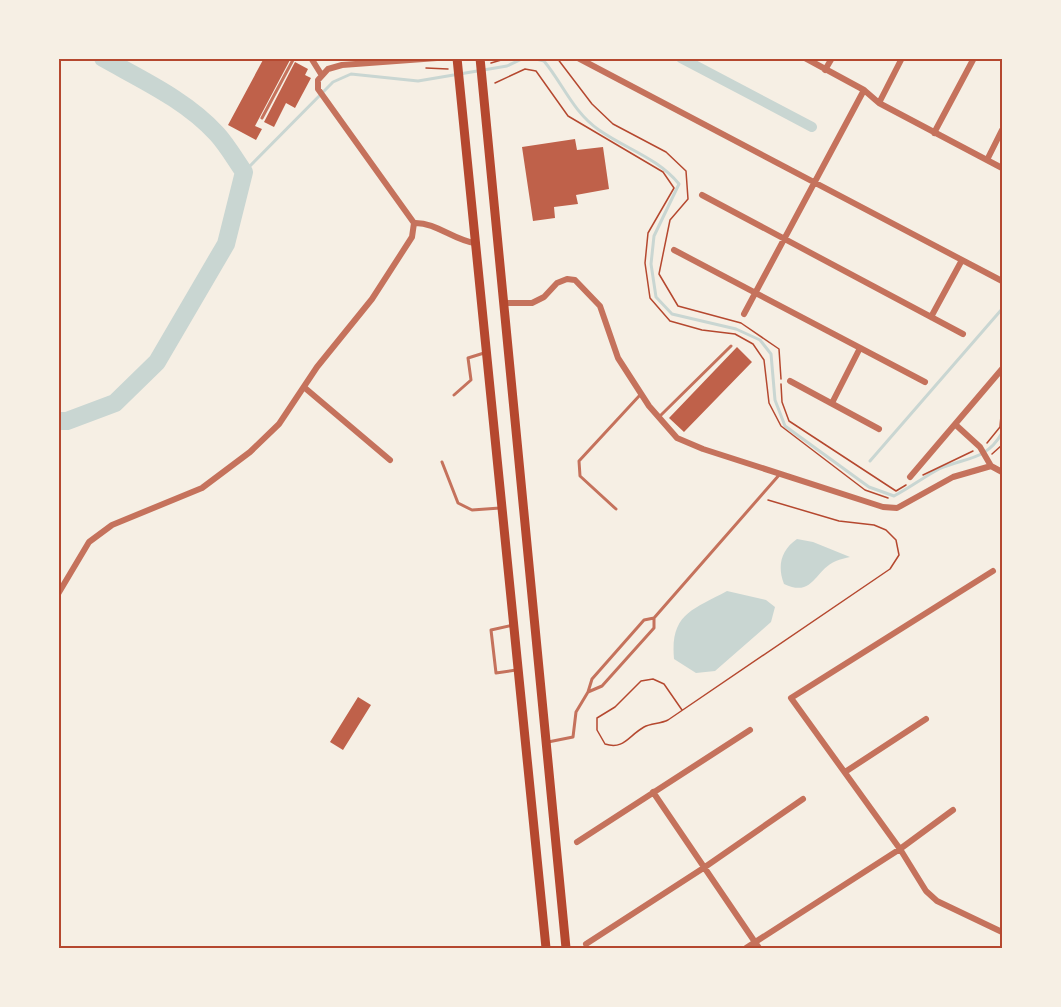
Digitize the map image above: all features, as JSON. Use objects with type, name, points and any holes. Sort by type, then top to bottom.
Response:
[{"type":"main road","points":[[457,61],[546,948]]},
{"type":"main road","points":[[480,61],[566,948]]},
{"type":"street","points":[[310,58],[321,74]]},
{"type":"street","points":[[58,594],[89,542],[112,525],[202,489],[250,452],[279,424],[317,366],[372,299],[412,237],[414,222],[318,89],[321,74],[328,69],[342,65],[437,58]]},
{"type":"street","points":[[578,58],[1002,281]]},
{"type":"street","points":[[805,58],[864,90],[879,104],[1002,168]]},
{"type":"street","points":[[825,70],[831,58]]},
{"type":"street","points":[[879,104],[902,58]]},
{"type":"street","points":[[934,133],[974,58]]},
{"type":"street","points":[[744,314],[864,90]]},
{"type":"street","points":[[987,160],[1002,130]]},
{"type":"street","points":[[702,195],[963,334]]},
{"type":"street","points":[[414,222],[426,222],[461,241],[475,243]]},
{"type":"street","points":[[674,250],[925,382]]},
{"type":"street","points":[[931,317],[962,260]]},
{"type":"street","points":[[504,303],[532,303],[544,297],[557,283],[567,279],[575,280],[600,306],[618,358],[641,394],[677,438],[780,474],[883,507],[897,508],[953,477],[991,466]]},
{"type":"street","points":[[832,404],[860,348]]},
{"type":"street","points":[[912,479],[1002,369]]},
{"type":"street","points":[[790,381],[879,429]]},
{"type":"street","points":[[304,387],[390,460]]},
{"type":"street","points":[[957,426],[980,447],[991,466],[1002,471]]},
{"type":"street","points":[[993,571],[791,698],[900,849],[927,891],[937,901],[1002,932]]},
{"type":"street","points":[[845,772],[926,719]]},
{"type":"street","points":[[577,842],[750,730]]},
{"type":"street","points":[[653,792],[758,945]]},
{"type":"street","points":[[586,944],[705,867],[803,799]]},
{"type":"street","points":[[746,948],[758,945],[900,849],[953,810]]},
{"type":"lane","points":[[262,118],[294,58]]},
{"type":"lane","points":[[659,417],[731,346]]},
{"type":"lane","points":[[454,395],[471,380],[468,358],[486,352]]},
{"type":"lane","points":[[616,509],[580,476],[579,461],[641,394]]},
{"type":"lane","points":[[442,462],[458,503],[472,510],[501,507]]},
{"type":"lane","points":[[546,742],[573,736],[577,723],[576,712],[588,692],[592,679],[644,620],[654,618],[780,474]]},
{"type":"lane","points":[[588,692],[602,686],[654,628],[654,618]]},
{"type":"lane","points":[[513,625],[491,630],[496,673],[518,670]]},
{"type":"path","points":[[498,63],[508,58]]},
{"type":"path","points":[[557,58],[592,104],[613,124],[666,152],[686,171],[688,199],[670,220],[659,274],[678,306],[741,322],[779,348],[782,402],[789,421],[896,491],[912,479]]},
{"type":"path","points":[[495,83],[525,69],[536,71],[568,116],[663,172],[674,188],[648,233],[645,263],[650,298],[670,321],[702,330],[735,334],[753,344],[764,360],[769,403],[781,426],[865,490],[894,500]]},
{"type":"path","points":[[922,476],[991,441],[1000,427],[1002,404]]},
{"type":"path","points":[[986,459],[1002,445]]},
{"type":"path","points":[[682,710],[664,684],[653,680],[641,681],[615,706],[597,718],[597,730],[605,744],[615,747],[623,745],[641,729],[668,720],[890,568],[898,555],[896,540],[886,530],[874,525],[839,521],[759,498]]},
{"type":"shaded area","points":[[797,539],[813,542],[850,557],[829,565],[813,581],[802,588],[784,584],[781,571],[782,559],[787,548]]},
{"type":"shaded area","points":[[727,591],[766,600],[775,607],[771,622],[715,671],[696,673],[674,659],[676,632],[686,615]]},
{"type":"building","points":[[264,58],[291,58],[255,126],[262,129],[256,140],[228,125]]},
{"type":"building","points":[[295,62],[308,69],[305,75],[311,78],[295,108],[286,103],[274,127],[264,122]]},
{"type":"building","points":[[575,139],[577,150],[603,147],[609,189],[576,195],[578,204],[554,207],[555,218],[533,221],[522,147]]},
{"type":"building","points":[[737,347],[752,362],[684,432],[669,418]]},
{"type":"building","points":[[358,697],[371,705],[343,750],[330,742]]},
{"type":"waterway","points":[[58,421],[67,421],[115,403],[157,362],[226,244],[244,172],[221,138],[192,111],[103,58]]},
{"type":"waterway","points":[[244,172],[333,82],[351,74],[418,81],[507,66],[524,58]]},
{"type":"waterway","points":[[532,58],[544,61],[575,106],[590,123],[609,137],[661,167],[679,184],[654,236],[651,264],[656,297],[672,314],[736,329],[760,340],[771,354],[775,400],[785,426],[869,487],[894,496],[939,469],[982,454],[996,442],[1002,433]]},
{"type":"waterway","points":[[681,58],[812,127]]},
{"type":"waterway","points":[[870,461],[1002,309]]}]
